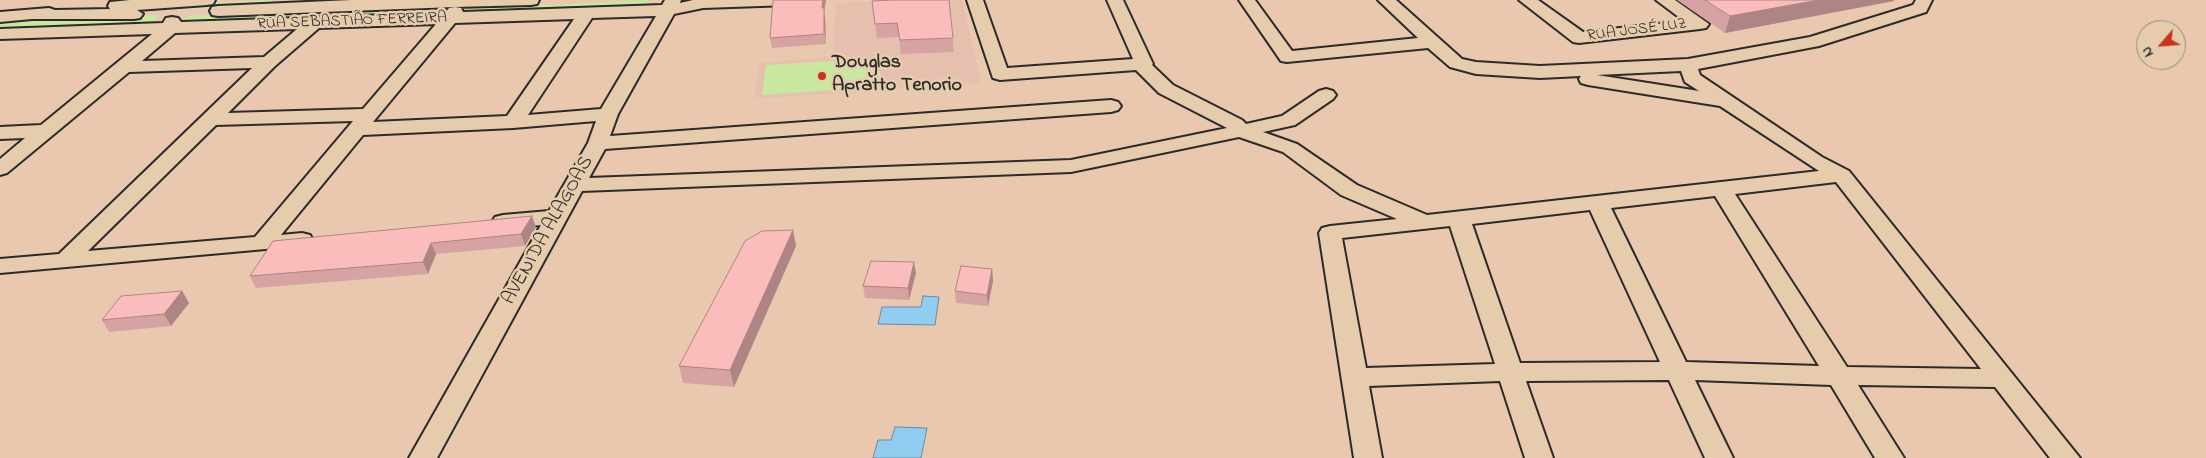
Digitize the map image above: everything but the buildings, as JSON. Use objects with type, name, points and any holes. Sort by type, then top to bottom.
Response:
[{"type":"street","name":"RUA SEBASTIÃO FERREIRA","points":[[0,17],[207,0]]},
{"type":"street","name":"RUA SEBASTIÃO FERREIRA","points":[[0,34],[172,20],[279,4],[531,0]]},
{"type":"street","name":"RUA SEBASTIÃO FERREIRA","points":[[35,15],[313,24],[586,14],[682,3],[790,0]]},
{"type":"street","points":[[975,0],[1000,74],[1143,65]]},
{"type":"street","points":[[1115,0],[1143,65],[1166,89],[1235,124],[1241,131],[1290,148],[1349,190],[1425,222]]},
{"type":"street","points":[[1247,0],[1287,57],[1430,42]]},
{"type":"street","points":[[1386,0],[1430,42],[1456,63],[1476,68],[1540,72],[1725,100]]},
{"type":"street","name":"RUA JOSÉ LUZ","points":[[1527,0],[1579,38],[1700,24],[1664,0]]},
{"type":"street","points":[[1540,72],[1688,65],[1813,42],[1920,8],[1924,0]]},
{"type":"street","points":[[262,243],[462,2]]},
{"type":"street","name":"AVENIDA ALAGOAS","points":[[423,458],[598,143],[608,114],[682,3]]},
{"type":"street","points":[[513,122],[586,14]]},
{"type":"street","points":[[0,169],[124,67],[172,20]]},
{"type":"street","points":[[66,260],[269,62],[313,24]]},
{"type":"street","points":[[0,52],[26,33]]},
{"type":"street","points":[[124,67],[269,62]]},
{"type":"street","points":[[1688,65],[1692,78],[1815,161],[1842,174],[2066,458]]},
{"type":"street","points":[[574,185],[1072,166],[1288,121],[1326,95]]},
{"type":"street","points":[[598,143],[1111,106]]},
{"type":"street","points":[[210,120],[513,122],[608,114]]},
{"type":"street","points":[[0,134],[48,131]]},
{"type":"street","points":[[1368,458],[1330,233],[1842,174]]},
{"type":"street","points":[[1721,188],[1890,458]]},
{"type":"street","points":[[1598,202],[1676,371],[1719,458]]},
{"type":"street","points":[[478,224],[557,218]]},
{"type":"street","points":[[1459,218],[1539,458]]},
{"type":"street","points":[[0,266],[321,238]]},
{"type":"street","points":[[1354,377],[1509,372],[1676,371],[1839,376],[2003,378]]},
{"type":"shaded area","points":[[892,0],[962,0],[981,83],[754,99],[760,63],[832,57],[836,4]]},
{"type":"green space","points":[[273,0],[266,6],[131,11],[137,7]]},
{"type":"green space","points":[[649,0],[649,7],[461,17],[465,9]]},
{"type":"green space","points":[[445,8],[440,17],[182,23],[187,16],[311,10]]},
{"type":"green space","points":[[159,15],[152,25],[0,30],[0,21]]},
{"type":"green space","name":"Douglas Apratto Tenorio","points":[[879,58],[881,87],[762,95],[766,65]]},
{"type":"water","points":[[923,296],[939,297],[935,325],[878,324],[882,307],[921,307]]},
{"type":"water","points":[[895,427],[927,428],[921,458],[873,458],[878,440],[891,440]]},
{"type":"place","name":"Douglas Apratto Tenorio","points":[[822,76]]}]
